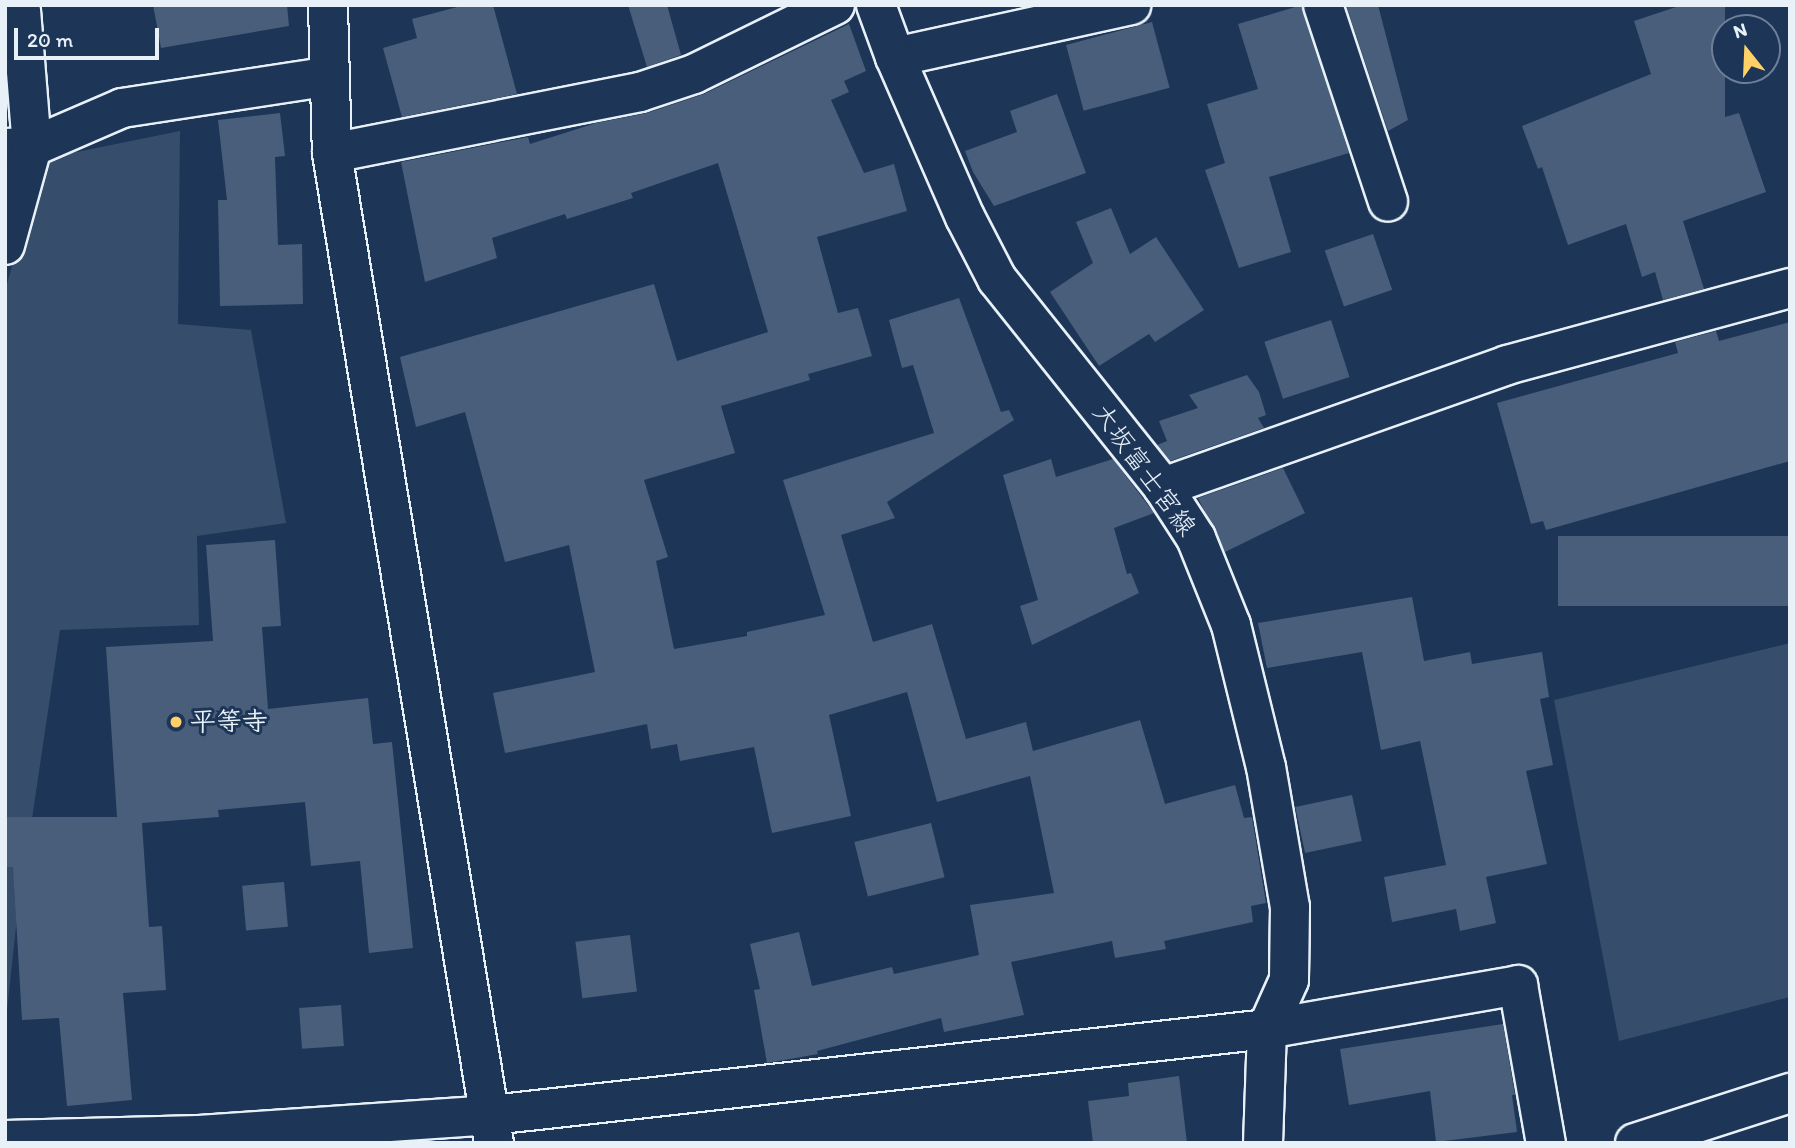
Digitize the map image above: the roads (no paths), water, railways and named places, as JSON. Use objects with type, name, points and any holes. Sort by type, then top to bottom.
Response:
[{"type":"street","points":[[328,5],[332,153],[493,1129]]},
{"type":"street","points":[[332,153],[640,92],[694,74],[835,5]]},
{"type":"street","name":"大坂富士宮線","points":[[876,5],[895,57],[965,217],[997,279],[1163,487],[1196,538],[1231,625],[1266,767],[1290,907],[1289,980],[1267,1029],[1263,1143]]},
{"type":"street","points":[[895,57],[1131,5]]},
{"type":"street","points":[[1323,5],[1388,202]]},
{"type":"street","points":[[5,245],[19,147],[21,10]]},
{"type":"street","points":[[19,147],[122,108],[330,76]]},
{"type":"street","points":[[1163,487],[1507,365],[1790,288]]},
{"type":"street","points":[[5,1140],[199,1139],[493,1129],[1267,1029],[1518,985],[1546,1143]]},
{"type":"street","points":[[1636,1143],[1790,1093]]},
{"type":"place","name":"平等寺","points":[[176,722]]}]
